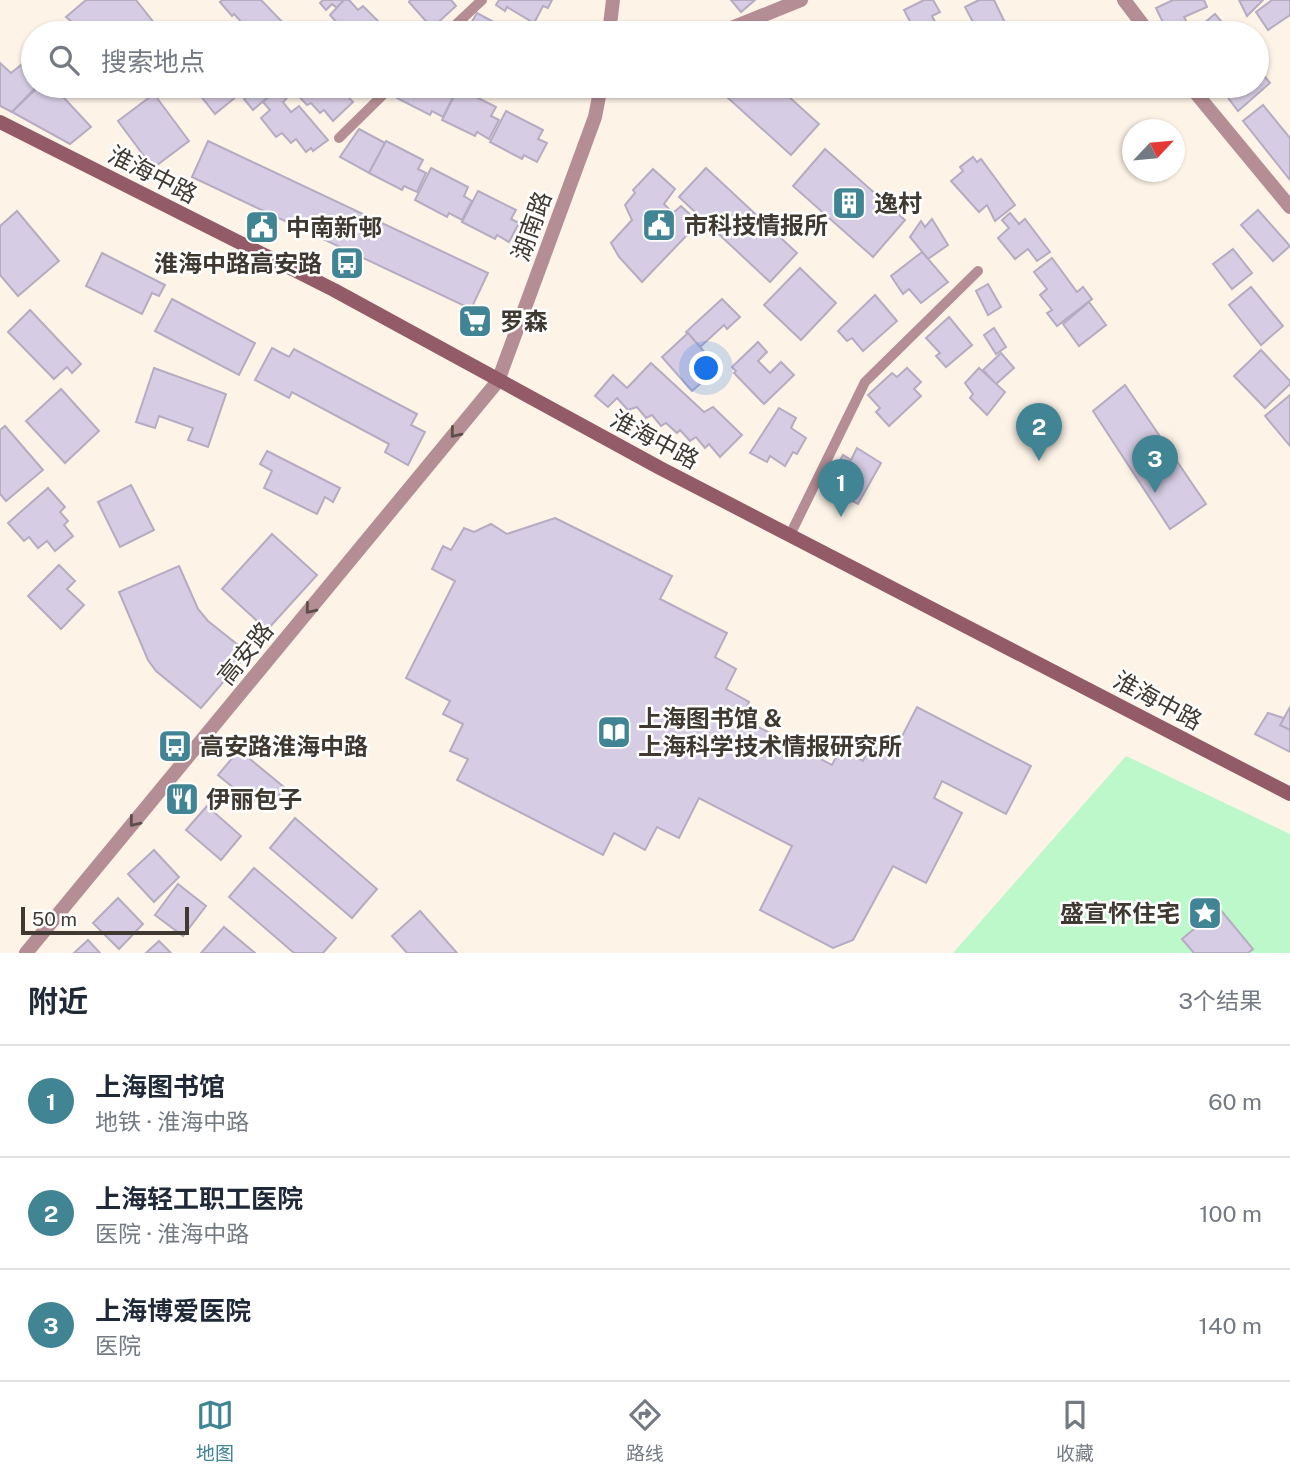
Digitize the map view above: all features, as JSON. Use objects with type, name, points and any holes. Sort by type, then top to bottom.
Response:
[{"type":"main road","name":"淮海中路","points":[[0,122],[334,290],[790,535],[1290,794]]},
{"type":"street","points":[[610,21],[613,0]]},
{"type":"street","points":[[749,21],[801,0]]},
{"type":"street","points":[[1124,0],[1140,21]]},
{"type":"street","name":"湖南路","points":[[498,380],[595,117],[599,98]]},
{"type":"street","points":[[1200,98],[1290,207]]},
{"type":"street","name":"高安路","points":[[26,953],[498,380]]},
{"type":"lane","points":[[460,21],[482,0]]},
{"type":"lane","points":[[339,138],[380,98]]},
{"type":"lane","points":[[790,535],[865,382],[978,271]]},
{"type":"green space","points":[[1126,756],[1290,834],[1290,953],[953,953]]},
{"type":"building","points":[[86,0],[136,0],[153,21],[71,21],[66,17]]},
{"type":"building","points":[[261,0],[281,21],[240,21],[220,2]]},
{"type":"building","points":[[323,0],[344,0],[337,8],[332,4],[326,10],[320,3]]},
{"type":"building","points":[[344,0],[349,0],[358,10],[363,6],[378,21],[335,21],[330,15]]},
{"type":"building","points":[[451,0],[456,6],[440,21],[426,21],[409,2]]},
{"type":"building","points":[[499,0],[552,0],[548,8],[543,6],[535,21],[507,7],[505,11],[496,5]]},
{"type":"building","points":[[731,0],[755,0],[741,12]]},
{"type":"building","points":[[924,0],[933,0],[940,12],[932,16],[935,21],[910,21],[904,10]]},
{"type":"building","points":[[979,0],[994,0],[1004,21],[972,21],[965,7]]},
{"type":"building","points":[[1173,0],[1204,0],[1207,7],[1184,17],[1186,21],[1162,21],[1156,8]]},
{"type":"building","points":[[1239,0],[1263,0],[1247,16]]},
{"type":"building","points":[[1272,0],[1290,0],[1290,15],[1269,29],[1269,21],[1262,21],[1256,12]]},
{"type":"building","points":[[477,13],[492,21],[472,21]]},
{"type":"building","points":[[1215,14],[1221,21],[1207,21]]},
{"type":"building","points":[[0,63],[11,73],[21,65],[21,98],[25,98],[12,112],[0,106]]},
{"type":"building","points":[[27,98],[64,98],[91,127],[70,144],[12,112]]},
{"type":"building","points":[[149,98],[157,98],[189,141],[153,168],[118,121]]},
{"type":"building","points":[[202,98],[235,98],[215,114]]},
{"type":"building","points":[[245,98],[267,98],[253,110]]},
{"type":"building","points":[[268,98],[287,98],[283,102],[291,112],[299,106],[328,140],[313,151],[311,148],[306,152],[296,139],[291,143],[282,133],[276,137],[261,118],[270,110],[263,102]]},
{"type":"building","points":[[300,98],[349,98],[353,102],[333,121],[324,110],[320,113],[311,103],[307,105]]},
{"type":"building","points":[[397,98],[452,98],[443,117],[432,111],[430,115]]},
{"type":"building","points":[[453,98],[478,98],[496,107],[491,116],[499,120],[489,139],[477,132],[475,136],[442,120]]},
{"type":"building","points":[[728,98],[790,98],[819,124],[791,155]]},
{"type":"building","points":[[1228,98],[1253,98],[1238,111]]},
{"type":"building","points":[[1263,105],[1290,138],[1290,180],[1243,121]]},
{"type":"building","points":[[506,111],[543,130],[538,139],[547,143],[537,162],[524,155],[522,159],[490,142]]},
{"type":"building","points":[[359,129],[385,143],[369,173],[340,157]]},
{"type":"building","points":[[208,141],[488,273],[471,309],[192,177]]},
{"type":"building","points":[[386,141],[423,160],[418,169],[426,173],[417,192],[404,186],[402,190],[369,173]]},
{"type":"building","name":"逸村","points":[[825,149],[905,220],[873,257],[793,186]]},
{"type":"building","points":[[973,157],[977,162],[981,159],[1015,205],[995,221],[987,205],[979,212],[951,181],[963,171],[960,167]]},
{"type":"building","points":[[431,168],[468,187],[464,196],[472,201],[462,220],[449,213],[447,217],[415,200]]},
{"type":"building","points":[[706,168],[797,253],[770,282],[679,197]]},
{"type":"building","name":"市科技情报所","points":[[653,169],[675,189],[664,204],[673,213],[681,206],[695,219],[686,230],[689,233],[642,282],[619,257],[611,243],[632,220],[625,205],[635,193],[633,190]]},
{"type":"building","points":[[478,191],[516,210],[511,219],[519,223],[509,242],[497,235],[495,239],[462,222]]},
{"type":"building","points":[[1258,210],[1290,246],[1273,261],[1241,225]]},
{"type":"building","points":[[17,211],[59,261],[18,296],[0,275],[0,226]]},
{"type":"building","points":[[1010,213],[1019,224],[1025,219],[1050,252],[1037,261],[1028,249],[1015,259],[998,238],[1009,228],[1002,220]]},
{"type":"building","points":[[932,219],[948,245],[928,259],[910,237],[921,221],[925,227]]},
{"type":"building","points":[[1233,249],[1252,273],[1232,289],[1213,264]]},
{"type":"building","points":[[922,252],[948,282],[921,303],[909,289],[903,294],[891,276]]},
{"type":"building","points":[[102,253],[165,285],[159,296],[152,293],[142,314],[86,286]]},
{"type":"building","points":[[1052,258],[1077,292],[1083,287],[1092,299],[1057,326],[1047,313],[1052,310],[1040,295],[1047,289],[1034,272]]},
{"type":"building","points":[[800,268],[836,303],[801,340],[764,305]]},
{"type":"building","points":[[988,284],[1001,307],[988,315],[976,291]]},
{"type":"building","points":[[1251,287],[1283,326],[1261,345],[1229,305]]},
{"type":"building","points":[[875,295],[897,321],[863,351],[852,338],[847,341],[838,331]]},
{"type":"building","points":[[172,299],[255,343],[239,375],[155,331]]},
{"type":"building","points":[[722,299],[740,317],[727,329],[724,325],[700,347],[686,332]]},
{"type":"building","points":[[1089,302],[1106,325],[1079,346],[1063,324]]},
{"type":"building","points":[[30,310],[81,364],[72,373],[67,367],[54,379],[8,332]]},
{"type":"building","points":[[949,317],[972,345],[946,367],[936,356],[940,353],[926,338]]},
{"type":"building","points":[[994,328],[1006,347],[996,354],[984,335]]},
{"type":"building","points":[[688,333],[718,368],[692,391],[662,357]]},
{"type":"building","points":[[758,342],[767,352],[758,361],[770,373],[781,362],[794,375],[764,404],[734,373],[736,371],[732,367]]},
{"type":"building","points":[[272,348],[289,357],[294,349],[417,414],[411,425],[425,432],[408,465],[385,452],[389,444],[292,392],[289,398],[255,380]]},
{"type":"building","points":[[1261,350],[1290,381],[1265,408],[1234,376]]},
{"type":"building","points":[[1001,353],[1014,368],[996,384],[983,370]]},
{"type":"building","points":[[651,363],[704,412],[713,407],[742,435],[720,457],[709,444],[705,448],[696,437],[690,441],[680,430],[677,433],[666,423],[661,426],[652,415],[646,418],[637,407],[628,410],[617,398],[608,407],[595,396],[613,375],[627,388]]},
{"type":"building","points":[[154,368],[226,394],[208,447],[188,440],[193,428],[159,416],[155,428],[136,422]]},
{"type":"building","points":[[907,368],[921,382],[914,389],[921,396],[889,426],[876,412],[880,408],[868,395],[892,373],[897,377]]},
{"type":"building","points":[[979,368],[1005,392],[987,415],[970,398],[973,394],[965,383]]},
{"type":"building","points":[[1125,385],[1206,504],[1170,529],[1093,411]]},
{"type":"building","points":[[61,389],[99,431],[65,463],[26,421]]},
{"type":"building","points":[[1290,395],[1290,446],[1265,416]]},
{"type":"building","points":[[779,408],[796,418],[791,428],[806,438],[797,454],[793,452],[785,466],[770,456],[767,462],[750,453]]},
{"type":"building","points":[[5,426],[43,470],[6,501],[0,494],[0,430]]},
{"type":"building","points":[[857,448],[881,463],[858,504],[843,496],[845,492],[828,482],[843,455],[851,460]]},
{"type":"building","points":[[267,451],[340,488],[333,502],[325,497],[317,514],[264,488],[272,471],[260,464]]},
{"type":"building","points":[[131,485],[154,530],[120,547],[98,502]]},
{"type":"building","points":[[48,488],[65,507],[60,512],[68,521],[64,525],[73,536],[55,551],[47,541],[38,548],[29,537],[24,541],[8,523]]},
{"type":"building","name":"上海图书馆 & 上海科学技术情报研究所","points":[[555,518],[672,576],[660,599],[727,633],[715,657],[736,669],[726,689],[749,702],[741,718],[832,765],[840,749],[863,761],[874,739],[895,750],[917,707],[1031,766],[1006,814],[942,781],[934,798],[962,813],[926,883],[893,866],[853,940],[833,948],[760,910],[792,846],[699,798],[679,838],[657,827],[645,850],[614,833],[603,855],[457,780],[468,759],[450,751],[463,724],[443,714],[450,701],[406,678],[455,581],[432,569],[443,546],[451,550],[464,528],[474,532],[491,524],[507,534]]},
{"type":"building","points":[[272,534],[317,575],[267,630],[222,589]]},
{"type":"building","points":[[59,565],[75,581],[67,589],[84,605],[61,629],[28,596]]},
{"type":"building","points":[[179,566],[198,609],[208,621],[248,653],[201,708],[156,671],[148,660],[119,592]]},
{"type":"building","points":[[1290,707],[1290,730],[1280,725]]},
{"type":"building","points":[[1268,713],[1284,718],[1280,725],[1290,730],[1290,752],[1255,734]]},
{"type":"building","points":[[239,750],[285,788],[274,801],[261,790],[252,803],[218,775]]},
{"type":"building","points":[[207,806],[241,836],[221,860],[186,830]]},
{"type":"building","points":[[295,818],[377,889],[352,918],[270,848]]},
{"type":"building","points":[[154,850],[179,877],[154,902],[128,874]]},
{"type":"building","points":[[254,868],[336,938],[323,953],[294,953],[229,897]]},
{"type":"building","points":[[178,884],[206,906],[183,936],[155,915]]},
{"type":"building","points":[[118,898],[143,924],[119,949],[93,923]]},
{"type":"building","points":[[1219,908],[1253,949],[1248,953],[1194,953],[1182,939]]},
{"type":"building","points":[[420,911],[457,953],[407,953],[392,936]]},
{"type":"building","points":[[224,927],[255,953],[201,953]]},
{"type":"building","points":[[88,940],[100,953],[74,953]]},
{"type":"building","points":[[159,941],[171,953],[146,953]]},
{"type":"place","name":"逸村","points":[[849,203]]},
{"type":"place","name":"市科技情报所","points":[[659,225]]},
{"type":"place","name":"中南新邨","points":[[262,227]]},
{"type":"place","name":"淮海中路高安路","points":[[347,263]]},
{"type":"place","name":"罗森","points":[[475,321]]},
{"type":"place","name":"上海轻工职工医院","points":[[1039,461]]},
{"type":"place","name":"上海博爱医院","points":[[1155,493]]},
{"type":"place","name":"上海图书馆","points":[[841,517]]},
{"type":"place","name":"上海图书馆 & 上海科学技术情报研究所","points":[[614,732]]},
{"type":"place","name":"高安路淮海中路","points":[[175,746]]},
{"type":"place","name":"伊丽包子","points":[[182,799]]},
{"type":"place","name":"盛宣怀住宅","points":[[1205,913]]}]
